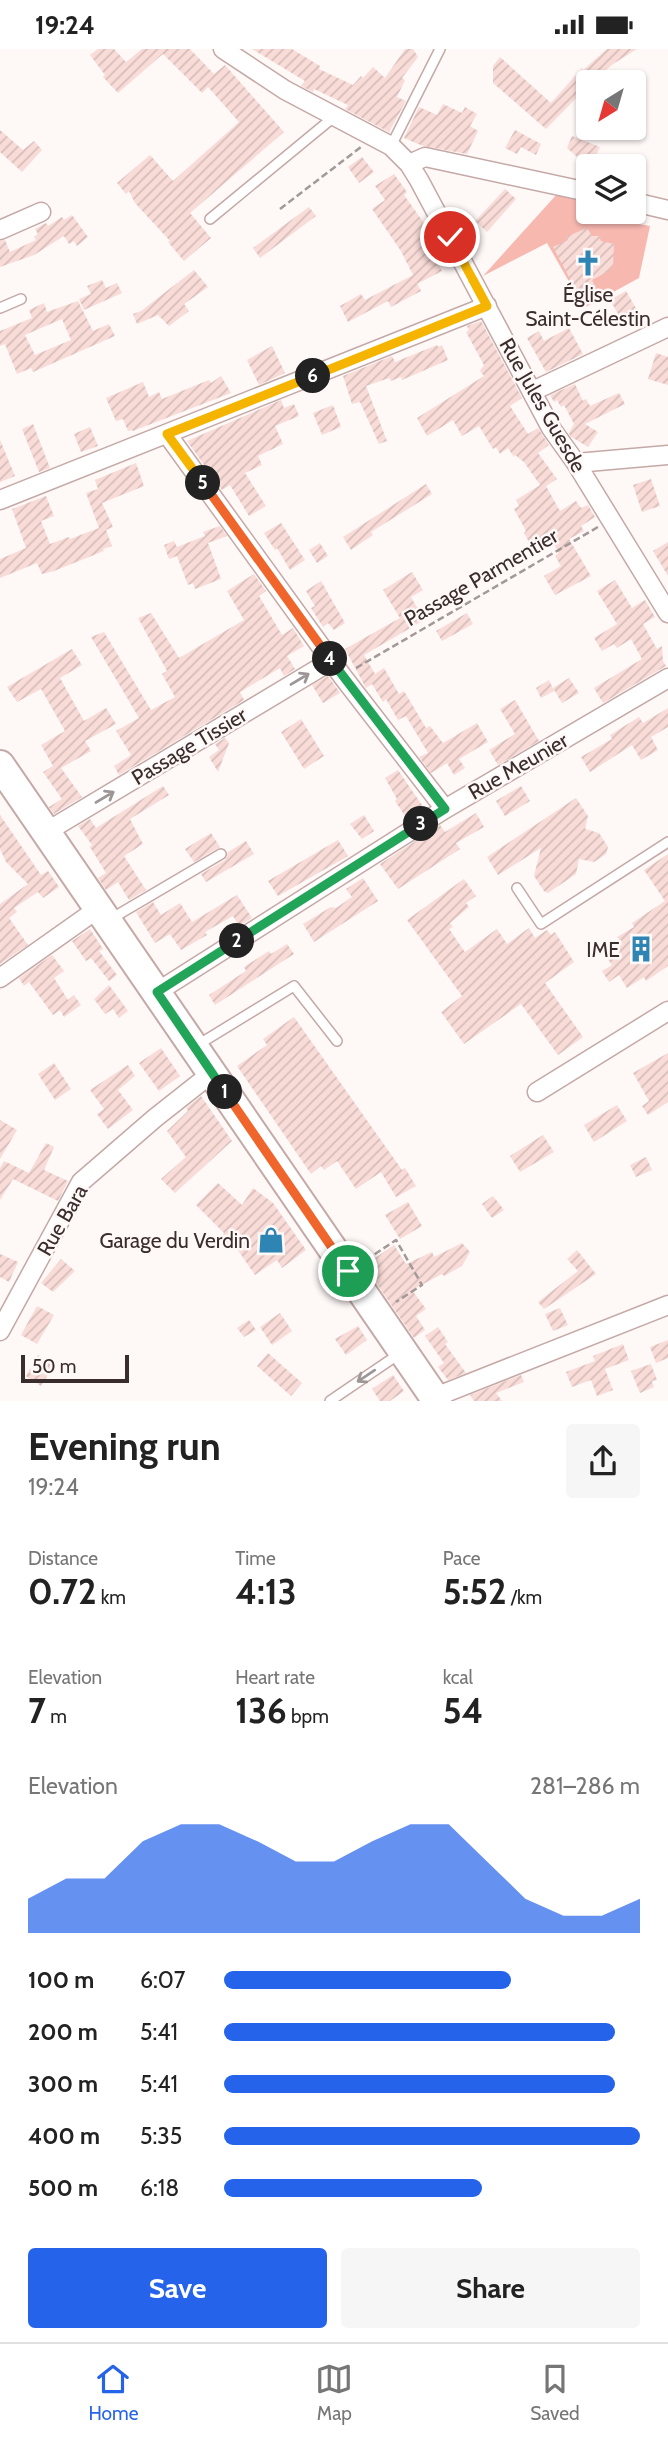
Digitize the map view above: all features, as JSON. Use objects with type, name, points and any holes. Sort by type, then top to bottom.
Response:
[{"type":"main road","points":[[0,765],[436,1399]]},
{"type":"street","name":"Rue Jules Guesde","points":[[223,49],[285,90],[391,146],[409,164],[551,428],[576,463],[668,613]]},
{"type":"street","points":[[409,164],[425,157],[576,189]]},
{"type":"street","points":[[646,205],[668,210]]},
{"type":"street","points":[[0,230],[41,212]]},
{"type":"street","points":[[0,500],[487,306]]},
{"type":"street","points":[[533,391],[668,327]]},
{"type":"street","points":[[167,434],[331,661],[445,809]]},
{"type":"street","points":[[576,463],[668,455]]},
{"type":"street","name":"Passage Tissier","points":[[46,832],[331,661]]},
{"type":"street","name":"Rue Meunier","points":[[157,992],[445,809],[668,678]]},
{"type":"street","points":[[0,978],[103,915]]},
{"type":"street","points":[[537,1092],[668,1011]]},
{"type":"street","name":"Rue Bara","points":[[0,1331],[81,1182],[212,1073]]},
{"type":"street","points":[[436,1399],[668,1304]]},
{"type":"lane","points":[[391,146],[440,49]]},
{"type":"lane","points":[[210,219],[335,117]]},
{"type":"lane","points":[[0,308],[21,299]]},
{"type":"lane","points":[[517,888],[541,924],[668,842]]},
{"type":"lane","points":[[103,915],[220,854]]},
{"type":"lane","points":[[194,1047],[294,986],[337,1041]]},
{"type":"lane","points":[[330,1401],[403,1351]]},
{"type":"path","points":[[279,209],[374,137]]},
{"type":"path","name":"Passage Parmentier","points":[[368,661],[610,520]]},
{"type":"path","points":[[348,1271],[396,1240],[422,1285],[378,1314]]},
{"type":"shaded area","points":[[558,193],[576,197],[576,224],[650,226],[639,278],[584,308],[547,243],[483,276]]},
{"type":"building","points":[[98,49],[114,49],[126,62],[142,49],[190,49],[214,74],[225,65],[284,132],[190,213],[211,238],[184,261],[168,242],[170,241],[135,203],[129,191],[126,194],[117,183],[150,155],[173,181],[239,122],[208,87],[202,93],[163,54],[118,93],[103,77],[105,75],[90,55]]},
{"type":"building","points":[[252,49],[292,49],[320,66],[319,69],[353,85],[373,67],[385,78],[405,49],[413,49],[418,57],[402,78],[405,80],[397,97],[406,101],[389,132],[345,109],[348,105],[301,86],[305,81]]},
{"type":"building","points":[[607,49],[637,49],[606,70],[583,70]]},
{"type":"building","points":[[500,57],[551,103],[576,75],[576,98],[546,129],[493,83],[493,66]]},
{"type":"building","points":[[443,104],[462,113],[465,107],[477,114],[470,126],[478,131],[467,154],[423,146],[404,138],[419,107],[437,115]]},
{"type":"building","points":[[0,130],[23,150],[34,141],[42,150],[22,172],[0,152]]},
{"type":"building","points":[[515,130],[541,144],[536,155],[521,147],[517,154],[505,148]]},
{"type":"building","points":[[572,136],[576,140],[600,147],[597,154],[576,156],[567,148]]},
{"type":"building","points":[[362,157],[374,172],[359,183],[348,167]]},
{"type":"building","points":[[394,174],[407,192],[404,195],[429,230],[423,233],[429,240],[427,242],[442,271],[417,284],[421,291],[391,307],[388,301],[348,322],[340,306],[361,294],[365,300],[413,275],[401,251],[372,209],[385,200],[375,186]]},
{"type":"building","points":[[505,189],[516,199],[487,232],[475,221]]},
{"type":"building","points":[[309,207],[316,216],[260,258],[253,248]]},
{"type":"building","points":[[72,215],[88,237],[77,246],[74,241],[69,244],[64,236],[34,255],[0,267],[0,241],[5,240],[10,252],[36,240],[34,237],[38,234],[35,229]]},
{"type":"building","name":"Église Saint-Célestin","points":[[587,228],[592,236],[599,236],[601,241],[614,244],[613,265],[607,272],[592,280],[596,288],[579,296],[553,247],[568,240],[566,237]]},
{"type":"building","points":[[194,270],[208,287],[184,304],[189,311],[169,326],[158,315],[137,324],[133,314],[141,311]]},
{"type":"building","points":[[102,280],[106,288],[117,283],[122,293],[84,310],[79,299],[91,294],[87,286]]},
{"type":"building","points":[[626,291],[641,317],[625,326],[610,300]]},
{"type":"building","points":[[78,301],[93,331],[109,324],[115,336],[33,372],[31,368],[17,374],[5,344],[0,346],[0,331],[32,318],[29,310],[44,303],[47,312]],"holes":[[[62,319],[71,340],[35,355],[25,335]]]},
{"type":"building","points":[[481,321],[522,398],[510,406],[528,434],[538,428],[549,445],[538,453],[557,479],[546,486],[560,511],[576,501],[581,508],[588,505],[595,517],[581,526],[584,531],[569,539],[591,576],[555,595],[544,576],[561,566],[555,556],[559,553],[548,534],[530,544],[514,509],[519,506],[516,500],[540,485],[524,462],[515,455],[514,457],[508,448],[500,454],[496,447],[493,449],[479,426],[462,436],[453,420],[427,436],[417,418],[484,376],[480,371],[484,365],[466,332],[469,330],[467,326]]},
{"type":"building","points":[[569,328],[583,354],[546,372],[527,338],[539,331],[544,341]]},
{"type":"building","points":[[442,345],[448,360],[402,380],[401,377],[391,381],[389,378],[366,386],[387,441],[379,444],[360,402],[352,404],[343,376],[392,356],[395,362]]},
{"type":"building","points":[[272,346],[285,373],[259,385],[247,360]]},
{"type":"building","points":[[656,353],[668,357],[668,385],[648,379]]},
{"type":"building","points":[[221,376],[231,393],[133,431],[128,431],[123,419],[116,421],[106,398],[143,382],[149,397],[159,392],[162,399],[209,380],[211,383]]},
{"type":"building","points":[[575,384],[583,401],[586,399],[590,406],[619,393],[625,404],[585,424],[598,432],[588,447],[570,436],[574,424],[564,405],[561,407],[557,400],[554,402],[550,395]]},
{"type":"building","points":[[281,400],[284,408],[294,404],[299,416],[275,426],[283,444],[258,456],[262,465],[245,473],[266,506],[249,516],[230,485],[222,490],[187,441]]},
{"type":"building","points":[[333,405],[341,427],[322,435],[313,413]]},
{"type":"building","points":[[33,424],[50,468],[39,472],[22,429]]},
{"type":"building","points":[[90,427],[98,446],[81,452],[74,434]]},
{"type":"building","points":[[0,440],[15,476],[0,482]]},
{"type":"building","points":[[136,463],[144,486],[102,503],[113,527],[106,530],[112,546],[54,571],[42,574],[37,563],[0,578],[0,559],[26,548],[12,509],[46,496],[54,516],[41,521],[50,544],[69,537],[70,539],[99,528],[86,493],[98,489],[95,480]]},
{"type":"building","points":[[651,479],[660,506],[642,512],[633,485]]},
{"type":"building","points":[[426,484],[432,494],[371,532],[373,535],[351,550],[343,537]]},
{"type":"building","points":[[281,523],[305,560],[290,570],[264,533]]},
{"type":"building","points":[[220,526],[227,536],[208,543],[221,579],[195,589],[193,583],[188,585],[177,556],[169,559],[164,545],[174,541],[177,547],[205,536],[203,532]]},
{"type":"building","points":[[668,542],[668,576],[653,551]]},
{"type":"building","points":[[320,543],[328,556],[317,563],[309,550]]},
{"type":"building","points":[[412,572],[423,590],[411,597],[424,620],[364,655],[375,674],[384,668],[399,694],[404,691],[426,728],[430,726],[443,743],[477,723],[488,742],[459,759],[465,768],[454,775],[447,763],[431,773],[419,757],[428,753],[406,716],[398,720],[386,699],[383,702],[372,684],[366,688],[345,649],[400,618],[383,590]]},
{"type":"building","points":[[254,574],[266,591],[259,596],[282,635],[293,628],[304,646],[287,656],[295,669],[284,676],[280,668],[240,692],[244,700],[119,775],[114,766],[131,755],[116,731],[139,718],[91,637],[104,632],[151,710],[175,697],[162,674],[167,671],[138,618],[151,613],[179,658],[244,620],[227,591]]},
{"type":"building","points":[[615,580],[632,608],[645,600],[655,617],[643,624],[657,649],[662,646],[666,666],[603,703],[594,688],[642,659],[631,639],[617,648],[614,644],[602,651],[594,638],[617,624],[597,591]]},
{"type":"building","points":[[321,581],[345,623],[334,630],[328,623],[323,627],[311,608],[315,606],[306,591]]},
{"type":"building","points":[[467,613],[473,624],[442,641],[436,631]]},
{"type":"building","points":[[72,649],[82,665],[60,678],[84,721],[106,708],[116,724],[85,741],[91,751],[61,768],[82,797],[54,814],[49,807],[62,799],[43,772],[53,766],[41,745],[65,731],[41,689],[17,702],[7,687]]},
{"type":"building","points":[[328,676],[340,693],[323,703],[312,685]]},
{"type":"building","points":[[569,678],[579,693],[562,703],[553,688]]},
{"type":"building","points":[[549,680],[554,691],[541,698],[536,688]]},
{"type":"building","points":[[515,700],[539,741],[498,765],[489,750],[515,734],[500,709]]},
{"type":"building","points":[[668,708],[668,727],[651,737],[658,750],[641,760],[632,745],[590,772],[581,757],[612,739],[610,735],[639,717],[643,723]]},
{"type":"building","points":[[301,719],[324,756],[304,769],[281,732]]},
{"type":"building","points":[[225,738],[229,743],[218,772],[209,757],[219,750],[215,744]]},
{"type":"building","points":[[398,770],[424,808],[407,819],[385,778]]},
{"type":"building","points":[[163,786],[169,795],[130,819],[143,844],[124,856],[146,890],[129,900],[118,882],[106,890],[98,878],[106,873],[90,847],[92,845],[78,826],[90,819],[96,828]]},
{"type":"building","points":[[521,786],[530,801],[505,816],[496,801]]},
{"type":"building","points":[[576,798],[588,816],[585,829],[599,833],[608,847],[606,854],[594,862],[579,859],[576,874],[548,893],[534,876],[541,848],[498,875],[487,857]]},
{"type":"building","points":[[476,813],[484,827],[456,843],[460,849],[398,889],[380,864],[440,825],[445,832]]},
{"type":"building","points":[[0,815],[41,875],[48,871],[59,887],[43,898],[38,892],[14,908],[17,912],[9,918],[28,945],[0,964],[0,904],[28,884],[6,862],[0,849]]},
{"type":"building","points":[[364,815],[374,831],[362,839],[350,824]]},
{"type":"building","points":[[211,833],[220,847],[194,862],[185,849]]},
{"type":"building","points":[[338,840],[348,856],[278,896],[268,881]]},
{"type":"building","points":[[246,841],[254,854],[206,882],[201,874],[225,860],[228,852]]},
{"type":"building","name":"IME","points":[[668,854],[668,966],[646,981],[644,977],[627,988],[619,975],[609,982],[602,971],[612,965],[605,955],[622,944],[617,937],[634,927],[632,923],[665,901],[644,870]]},
{"type":"building","points":[[363,878],[378,901],[314,942],[303,924],[352,897],[346,889]]},
{"type":"building","points":[[464,879],[476,896],[466,903],[469,907],[450,923],[453,927],[449,929],[465,952],[497,929],[507,944],[529,928],[535,938],[547,930],[551,935],[555,932],[574,962],[545,983],[583,1037],[558,1055],[521,1004],[464,1044],[441,1012],[462,996],[407,920]]},
{"type":"building","points":[[237,895],[252,918],[239,926],[233,916],[181,950],[170,934],[155,943],[136,912],[153,902],[161,915],[180,903],[192,922]]},
{"type":"building","points":[[90,929],[103,949],[99,951],[117,975],[109,981],[91,958],[86,961],[72,941]]},
{"type":"building","points":[[287,944],[294,954],[215,1005],[209,995],[246,971],[244,967],[269,951],[271,954]]},
{"type":"building","points":[[52,955],[64,971],[54,978],[68,1000],[74,995],[81,1005],[64,1017],[60,1010],[53,1015],[29,982],[24,986],[19,978]]},
{"type":"building","points":[[109,985],[128,1011],[119,1018],[113,1009],[105,1014],[94,999]]},
{"type":"building","points":[[294,1017],[416,1186],[396,1197],[381,1172],[356,1189],[337,1161],[324,1170],[321,1166],[311,1174],[237,1066],[267,1045],[263,1039]]},
{"type":"building","points":[[161,1048],[180,1076],[159,1091],[139,1063]]},
{"type":"building","points":[[668,1053],[668,1102],[648,1115],[642,1106],[649,1101],[633,1073]]},
{"type":"building","points":[[54,1063],[71,1089],[55,1100],[38,1074]]},
{"type":"building","points":[[128,1065],[135,1076],[118,1090],[133,1110],[108,1129],[97,1114],[104,1109],[90,1090]]},
{"type":"building","points":[[201,1096],[232,1141],[175,1193],[161,1179],[186,1157],[167,1131],[188,1111],[186,1108]]},
{"type":"building","points":[[617,1105],[627,1121],[594,1142],[584,1125]]},
{"type":"building","points":[[0,1120],[17,1130],[0,1159]]},
{"type":"building","points":[[543,1135],[554,1152],[520,1172],[510,1156]]},
{"type":"building","points":[[46,1143],[54,1147],[44,1170],[68,1181],[58,1201],[13,1179],[0,1200],[0,1168],[4,1161],[29,1173]]},
{"type":"building","points":[[646,1157],[652,1170],[636,1177],[630,1165]]},
{"type":"building","points":[[218,1183],[242,1205],[253,1188],[273,1203],[306,1250],[282,1268],[277,1260],[255,1275],[233,1243],[230,1248],[219,1240],[224,1233],[196,1205]]},
{"type":"building","points":[[493,1196],[504,1210],[492,1218],[482,1204]]},
{"type":"building","points":[[408,1202],[422,1226],[400,1239],[385,1215]]},
{"type":"building","points":[[462,1243],[470,1252],[462,1266],[412,1290],[426,1309],[416,1316],[425,1330],[414,1338],[368,1271],[366,1264],[394,1245],[406,1264],[432,1252],[434,1257]]},
{"type":"building","points":[[577,1250],[596,1274],[544,1309],[538,1302],[578,1271],[567,1259]]},
{"type":"building","points":[[0,1254],[18,1262],[9,1282],[0,1277]]},
{"type":"building","points":[[61,1259],[75,1271],[53,1292],[41,1283]]},
{"type":"building","points":[[37,1306],[54,1315],[37,1344],[21,1335]]},
{"type":"building","points":[[560,1308],[568,1325],[553,1331],[545,1314]]},
{"type":"building","points":[[280,1313],[292,1331],[272,1345],[260,1327]]},
{"type":"building","points":[[249,1320],[256,1330],[244,1337],[237,1328]]},
{"type":"building","points":[[358,1326],[367,1340],[346,1355],[335,1339]]},
{"type":"building","points":[[438,1327],[448,1342],[445,1344],[466,1373],[448,1380],[438,1367],[444,1363],[425,1336]]},
{"type":"building","points":[[668,1340],[668,1358],[656,1363],[650,1347]]},
{"type":"building","points":[[623,1344],[629,1360],[605,1369],[613,1390],[597,1396],[591,1380],[572,1387],[566,1372],[595,1361],[593,1356]]},
{"type":"building","points":[[268,1353],[302,1383],[291,1396],[257,1366]]},
{"type":"building","points":[[38,1355],[54,1365],[41,1386],[26,1376]]},
{"type":"building","points":[[651,1364],[657,1380],[652,1381],[654,1387],[640,1393],[631,1371]]},
{"type":"building","points":[[393,1375],[404,1391],[390,1401],[380,1401],[372,1389]]},
{"type":"building","points":[[521,1375],[524,1382],[496,1393],[502,1401],[474,1401],[470,1395]]},
{"type":"place","name":"Église Saint-Célestin","points":[[588,263]]},
{"type":"place","name":"IME","points":[[641,949]]},
{"type":"place","name":"Garage du Verdin","points":[[271,1240]]},
{"type":"route","points":[[348,1271],[157,992],[445,809],[343,677],[167,434],[487,306],[450,237]]}]
